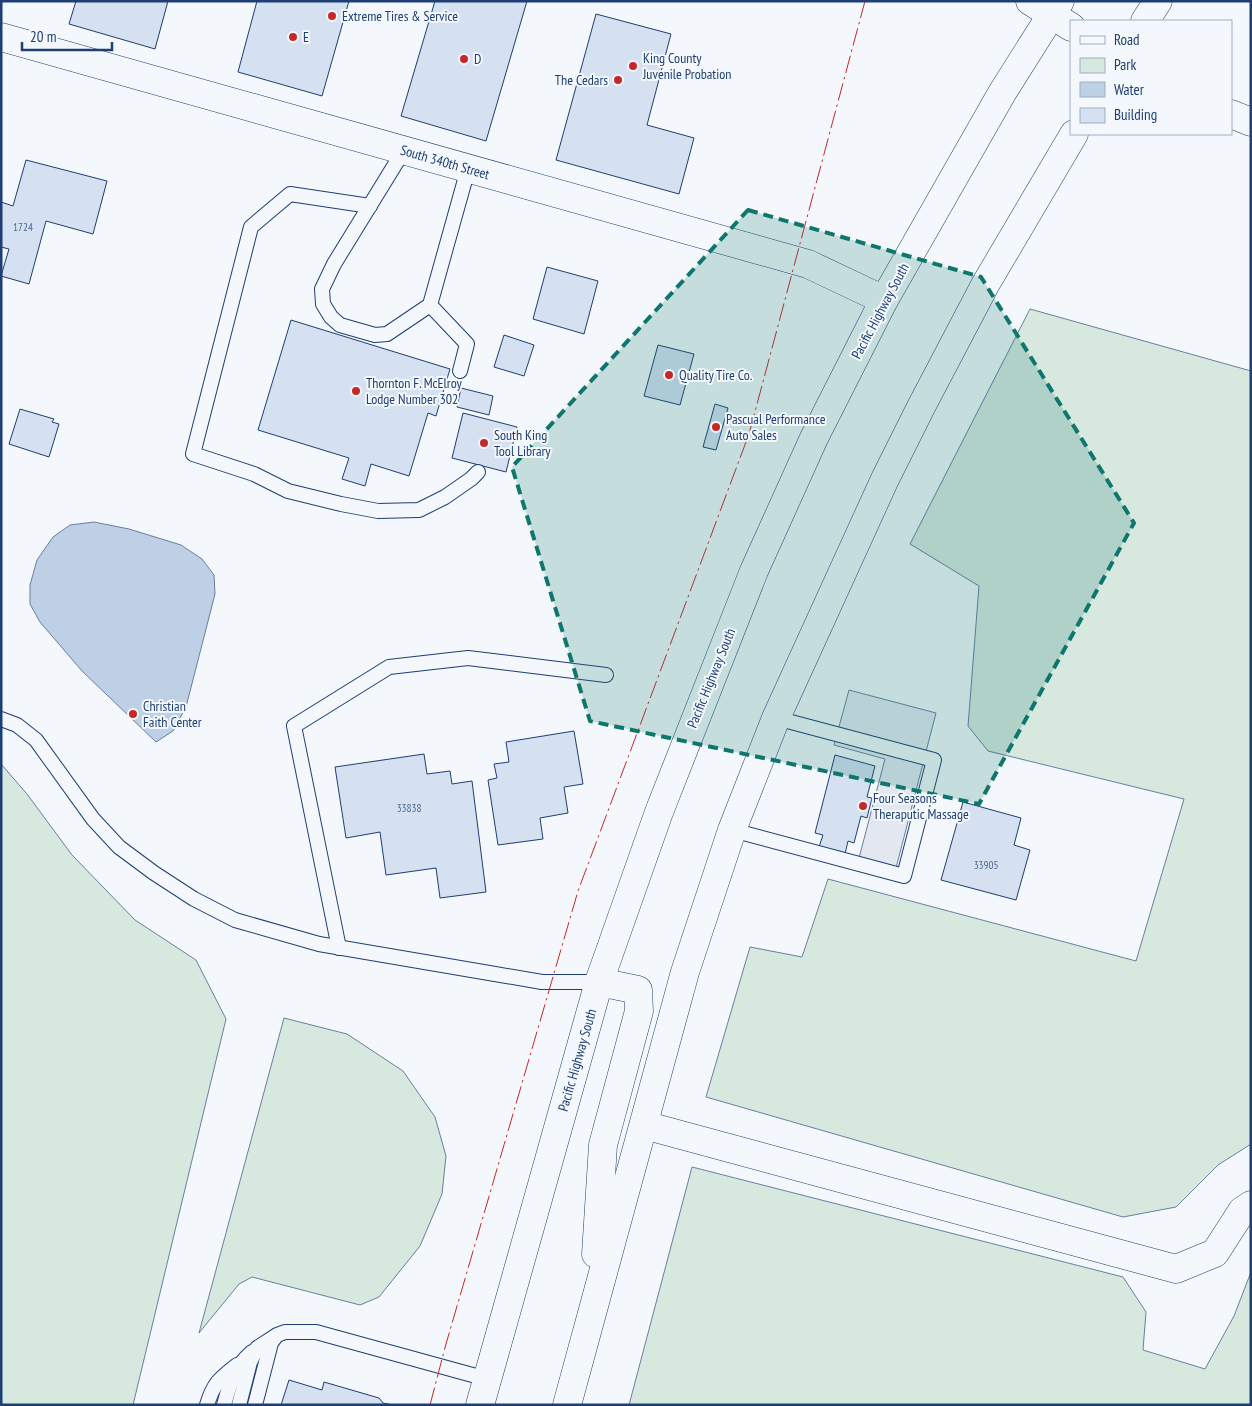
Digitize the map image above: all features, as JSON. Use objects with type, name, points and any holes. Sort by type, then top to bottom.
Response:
[{"type":"main road","points":[[1146,20],[1158,1]]},
{"type":"main road","name":"Pacific Highway South","points":[[480,1405],[599,982],[658,812],[754,570],[814,438],[884,300],[1002,93],[1053,11]]},
{"type":"main road","name":"South 340th Street","points":[[1,37],[808,264],[884,300]]},
{"type":"main road","points":[[1232,114],[1251,122]]},
{"type":"main road","points":[[567,1405],[685,972],[732,830],[776,718],[885,479],[921,407],[984,284],[1073,135]]},
{"type":"main road","points":[[593,1311],[603,1145],[639,1012],[638,990],[599,982]]},
{"type":"main road","points":[[644,1125],[1176,1269],[1215,1252],[1242,1211],[1251,1205]]},
{"type":"lane","points":[[404,150],[334,264],[322,289],[323,304],[331,317],[340,325],[375,335],[388,334],[430,305],[468,168]]},
{"type":"lane","points":[[370,206],[290,194],[251,227],[192,454],[254,474],[288,491],[378,511],[419,510],[445,497],[478,472]]},
{"type":"lane","points":[[430,305],[466,344],[460,371]]},
{"type":"lane","points":[[339,948],[294,726],[388,667],[468,658],[606,675]]},
{"type":"lane","points":[[732,830],[904,876],[934,760],[776,718]]},
{"type":"lane","points":[[1,719],[17,725],[36,740],[93,819],[119,847],[194,899],[234,920],[339,948],[542,982],[599,982]]},
{"type":"lane","points":[[207,1405],[211,1390],[219,1379],[257,1348],[285,1332],[316,1332],[487,1379]]},
{"type":"lane","points":[[257,1402],[271,1343],[277,1335]]},
{"type":"lane","points":[[239,1405],[250,1362],[257,1348]]},
{"type":"lane","points":[[224,1405],[230,1382],[239,1364]]},
{"type":"highlighted area","points":[[748,210],[981,277],[1134,523],[979,804],[590,721],[512,467]]},
{"type":"green space","points":[[1030,309],[1251,371],[1251,1144],[1218,1165],[1176,1207],[1123,1217],[706,1097],[750,947],[802,957],[828,879],[1136,961],[1184,799],[988,751],[968,726],[979,586],[910,544]]},
{"type":"green space","points":[[1,764],[27,794],[72,855],[135,920],[196,960],[226,1019],[133,1405],[1,1405]]},
{"type":"green space","points":[[284,1018],[347,1034],[403,1071],[435,1117],[446,1156],[442,1194],[420,1246],[379,1297],[360,1305],[252,1277],[239,1284],[199,1333]]},
{"type":"green space","points":[[692,1167],[1123,1277],[1146,1312],[1143,1350],[1205,1369],[1234,1316],[1251,1272],[1251,1405],[629,1405]]},
{"type":"shaded area","points":[[849,690],[936,713],[896,868],[859,858],[885,759],[834,745]]},
{"type":"water","points":[[94,522],[129,529],[181,545],[202,559],[214,575],[215,594],[186,707],[173,731],[156,742],[82,671],[40,622],[30,604],[30,585],[37,560],[53,537],[70,525]]},
{"type":"building","points":[[76,1],[168,1],[155,49],[69,24]]},
{"type":"building","name":"E","points":[[257,1],[349,1],[322,96],[238,72]]},
{"type":"building","name":"D","points":[[435,1],[527,1],[486,141],[401,116]]},
{"type":"building","name":"The Cedars","points":[[596,14],[671,34],[647,125],[694,138],[679,194],[556,160]]},
{"type":"building","points":[[26,160],[107,181],[93,234],[46,221],[29,284],[1,276],[9,249],[1,247],[1,202],[13,206]]},
{"type":"building","points":[[547,267],[598,281],[584,334],[533,319]]},
{"type":"building","name":"Thornton F. McElroy Lodge Number 302","points":[[291,320],[450,369],[436,416],[428,413],[409,476],[371,464],[365,486],[342,479],[349,458],[258,430]]},
{"type":"building","points":[[504,335],[534,345],[524,376],[494,367]]},
{"type":"building","name":"Quality Tire Co.","points":[[658,345],[694,354],[680,405],[644,396]]},
{"type":"building","points":[[461,388],[493,396],[489,415],[457,407]]},
{"type":"building","name":"Pascual Performance Auto Sales","points":[[715,404],[728,408],[716,450],[703,447]]},
{"type":"building","points":[[20,409],[54,419],[52,422],[59,424],[49,457],[9,444]]},
{"type":"building","name":"South King Tool Library","points":[[463,413],[517,427],[506,472],[452,458]]},
{"type":"building","points":[[574,731],[583,784],[564,787],[568,813],[540,818],[543,839],[498,845],[488,780],[497,778],[494,764],[509,762],[506,742]]},
{"type":"building","points":[[424,754],[427,774],[450,771],[452,784],[472,781],[486,892],[440,898],[436,868],[386,875],[380,832],[346,838],[335,767]]},
{"type":"building","points":[[835,755],[875,766],[867,797],[872,798],[867,818],[861,816],[854,843],[848,841],[845,854],[819,847],[823,835],[815,833]]},
{"type":"building","points":[[963,802],[1021,818],[1014,845],[1030,850],[1016,900],[941,880]]},
{"type":"building","points":[[289,1380],[322,1390],[324,1382],[379,1398],[383,1403],[393,1405],[281,1405]]},
{"type":"power","points":[[430,1405],[446,1344],[578,891],[749,434],[865,1]]},
{"type":"place","name":"Extreme Tires & Service","points":[[332,16]]},
{"type":"place","name":"E","points":[[293,37]]},
{"type":"place","name":"D","points":[[464,59]]},
{"type":"place","name":"King County Juvenile Probation","points":[[633,66]]},
{"type":"place","name":"The Cedars","points":[[618,80]]},
{"type":"place","name":"Quality Tire Co.","points":[[669,375]]},
{"type":"place","name":"Thornton F. McElroy Lodge Number 302","points":[[356,391]]},
{"type":"place","name":"Pascual Performance Auto Sales","points":[[716,427]]},
{"type":"place","name":"South King Tool Library","points":[[484,443]]},
{"type":"place","name":"Christian Faith Center","points":[[133,714]]},
{"type":"place","name":"Four Seasons Theraputic Massage","points":[[863,806]]}]
